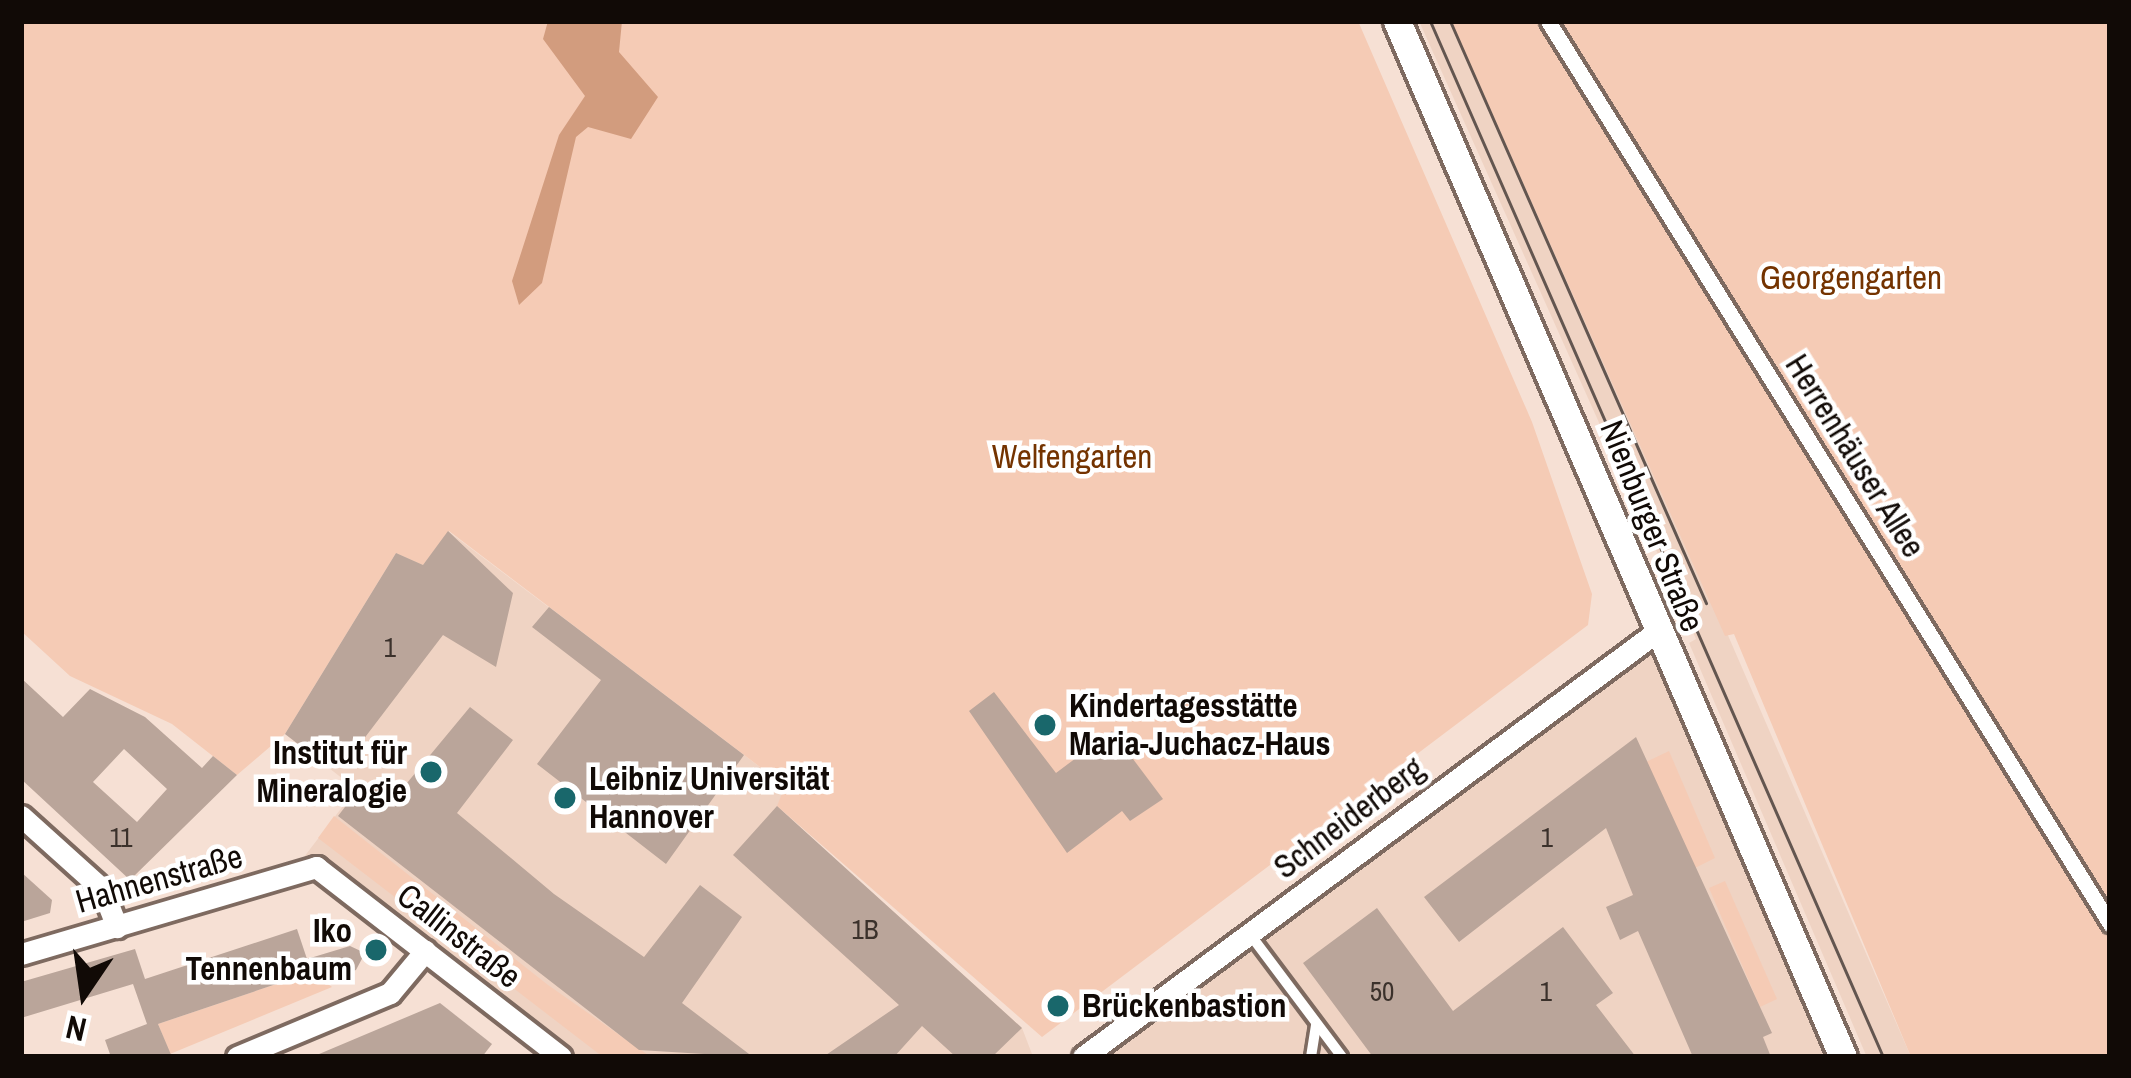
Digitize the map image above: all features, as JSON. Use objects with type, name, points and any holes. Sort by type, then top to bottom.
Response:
[{"type":"street","name":"Nienburger Straße","points":[[1397,21],[1655,633],[1843,1057]]},
{"type":"street","name":"Herrenhäuser Allee","points":[[1548,21],[2110,924]]},
{"type":"street","name":"Schneiderberg","points":[[1083,1057],[1655,633]]},
{"type":"street","points":[[21,816],[101,889],[117,927]]},
{"type":"street","name":"Hahnenstraße","points":[[21,955],[316,868]]},
{"type":"street","name":"Callinstraße","points":[[316,868],[561,1057]]},
{"type":"street","points":[[237,1057],[390,992],[425,951]]},
{"type":"lane","points":[[1249,933],[1342,1057]]},
{"type":"lane","points":[[1311,1057],[1316,1024]]},
{"type":"shaded area","points":[[548,21],[622,21],[619,52],[658,97],[631,139],[588,127],[576,137],[542,283],[519,305],[512,281],[559,135],[585,96],[543,39]]},
{"type":"shaded area","points":[[1419,21],[1450,21],[1533,186],[1911,1057],[1866,1055],[1689,643],[1696,639]]},
{"type":"shaded area","name":"Leibniz Universität Hannover","points":[[448,531],[785,786],[778,807],[1022,1028],[1032,1054],[561,1057],[304,857],[356,789],[285,734],[396,553]]},
{"type":"shaded area","points":[[1655,633],[1843,1057],[1083,1057]]},
{"type":"green space","name":"Welfengarten","points":[[21,21],[1358,21],[1532,422],[1592,594],[1588,625],[1042,1037],[777,806],[785,786],[449,531],[423,565],[396,553],[285,734],[237,775],[172,724],[70,676],[21,631]]},
{"type":"green space","name":"Georgengarten","points":[[1451,21],[2110,21],[2110,1057],[1911,1057],[1734,634],[1725,636]]},
{"type":"green space","points":[[1669,751],[1715,858],[1691,870],[1646,762]]},
{"type":"green space","points":[[334,816],[548,985],[651,1057],[603,1057],[318,838]]},
{"type":"green space","points":[[1725,881],[1777,999],[1760,1007],[1709,888]]},
{"type":"green space","points":[[312,972],[332,987],[170,1054],[158,1024]]},
{"type":"building","points":[[448,531],[513,593],[496,667],[443,635],[350,757],[328,739],[315,757],[285,734],[396,553],[423,565]]},
{"type":"building","points":[[549,607],[744,755],[666,864],[537,764],[601,680],[532,627]]},
{"type":"building","points":[[21,678],[63,717],[90,689],[145,717],[202,768],[213,756],[237,775],[130,880],[21,779]],"holes":[[[124,749],[167,789],[137,822],[93,782]]]},
{"type":"building","points":[[994,692],[1056,773],[1112,731],[1163,799],[1130,821],[1122,811],[1067,853],[969,711]]},
{"type":"building","points":[[470,707],[513,740],[457,813],[554,894],[644,957],[700,885],[742,917],[682,1003],[753,1057],[639,1050],[338,816],[365,781],[388,799],[402,789]]},
{"type":"building","points":[[1636,737],[1772,1033],[1763,1037],[1771,1057],[1693,1057],[1638,931],[1620,940],[1606,907],[1633,895],[1606,828],[1459,942],[1424,897]]},
{"type":"building","points":[[777,806],[1022,1028],[992,1057],[956,1057],[922,1026],[894,1057],[823,1057],[899,1005],[733,855]]},
{"type":"building","points":[[21,872],[52,900],[50,913],[21,922]]},
{"type":"building","points":[[1377,908],[1453,1011],[1563,927],[1613,993],[1596,1005],[1636,1057],[1373,1057],[1303,963]]},
{"type":"building","points":[[297,929],[307,959],[350,946],[365,953],[356,970],[316,983],[312,972],[158,1024],[172,1057],[111,1057],[105,1040],[147,1024],[133,984],[21,1018],[21,982],[135,949],[145,979]]},
{"type":"building","points":[[440,1003],[492,1044],[482,1057],[312,1057]]},
{"type":"tram line","points":[[1430,21],[1883,1057]]},
{"type":"tram line","points":[[1450,21],[1706,603]]},
{"type":"place","name":"Kindertagesstätte Maria-Juchacz-Haus","points":[[1045,725]]},
{"type":"place","name":"Institut für Mineralogie","points":[[431,772]]},
{"type":"place","name":"Leibniz Universität Hannover","points":[[565,798]]},
{"type":"place","name":"Iko Tennenbaum","points":[[376,950]]},
{"type":"place","name":"Brückenbastion","points":[[1058,1006]]}]
